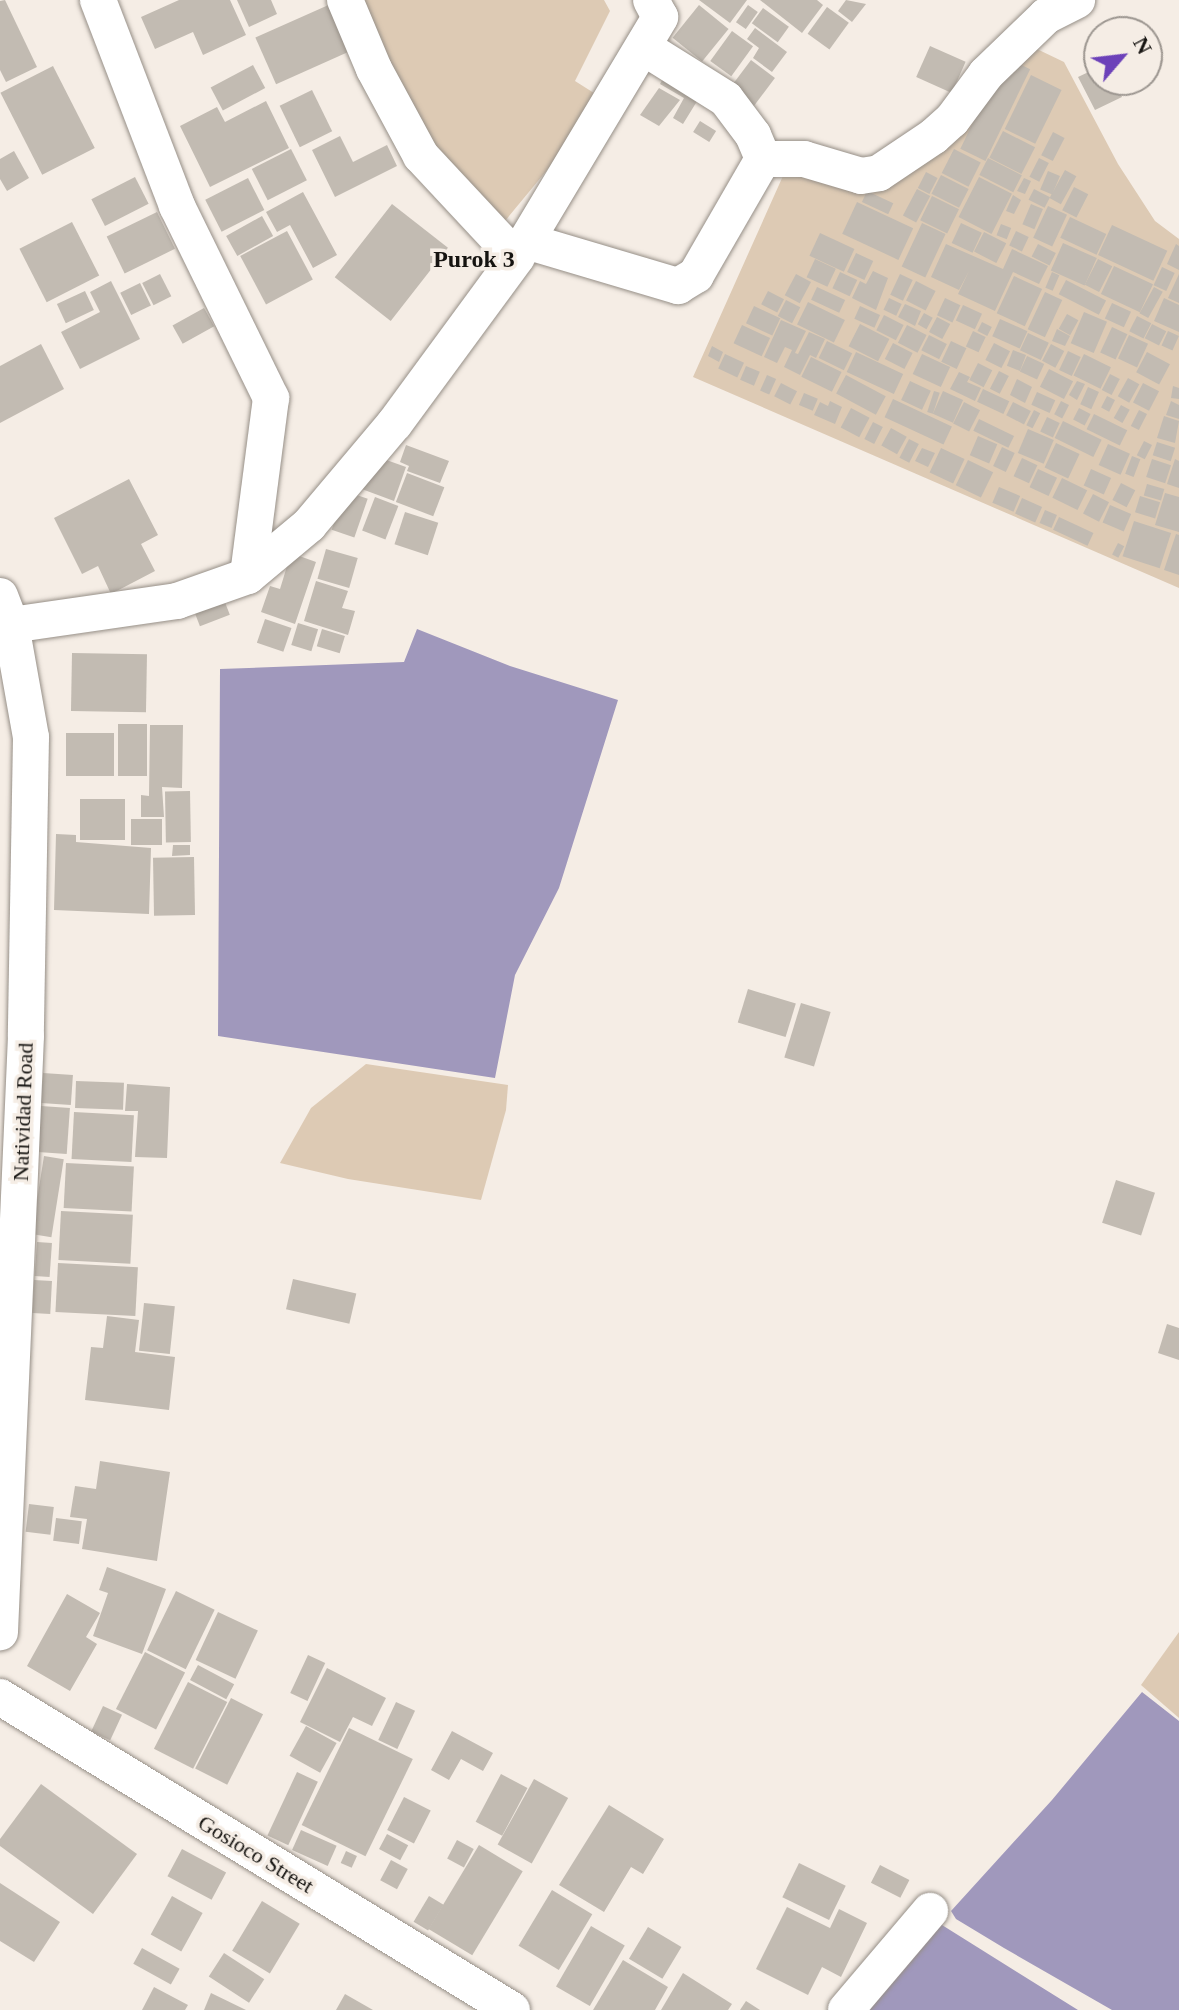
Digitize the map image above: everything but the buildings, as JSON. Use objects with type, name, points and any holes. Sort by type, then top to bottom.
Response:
[{"type":"street","points":[[98,0],[177,206],[271,398],[248,576]]},
{"type":"street","points":[[345,0],[374,69],[421,156],[521,250],[678,286],[690,282],[763,159]]},
{"type":"street","points":[[5,610],[177,601],[248,576],[309,525],[395,423],[521,250],[660,17],[651,0]]},
{"type":"street","points":[[763,159],[791,156],[861,176],[879,173],[952,120],[986,74],[1046,16],[1077,0]]},
{"type":"street","points":[[643,47],[726,99],[753,135],[763,159]]},
{"type":"street","name":"Natividad Road","points":[[0,1632],[26,1036],[31,737],[5,610]]},
{"type":"street","name":"Gosioco Street","points":[[0,1697],[512,2010]]},
{"type":"street","points":[[846,2010],[930,1911]]},
{"type":"shaded area","points":[[363,0],[604,0],[610,11],[575,81],[605,100],[505,221],[423,141]]},
{"type":"shaded area","points":[[1016,39],[1064,62],[1118,164],[1155,221],[1179,239],[1179,588],[693,377],[787,167],[880,182]]},
{"type":"shaded area","points":[[417,629],[510,666],[618,700],[559,888],[515,975],[495,1078],[218,1036],[220,669],[404,662]]},
{"type":"shaded area","points":[[366,1064],[508,1085],[506,1110],[481,1200],[348,1179],[280,1163],[311,1108]]},
{"type":"shaded area","points":[[1179,1632],[1179,1718],[1141,1685]]},
{"type":"shaded area","points":[[1142,1692],[1179,1721],[1179,2010],[1112,2010],[956,1919],[951,1911],[1052,1800]]},
{"type":"shaded area","points":[[934,1920],[1017,1972],[1078,2010],[853,2010]]},
{"type":"district","name":"Purok 3","points":[[474,260]]}]
